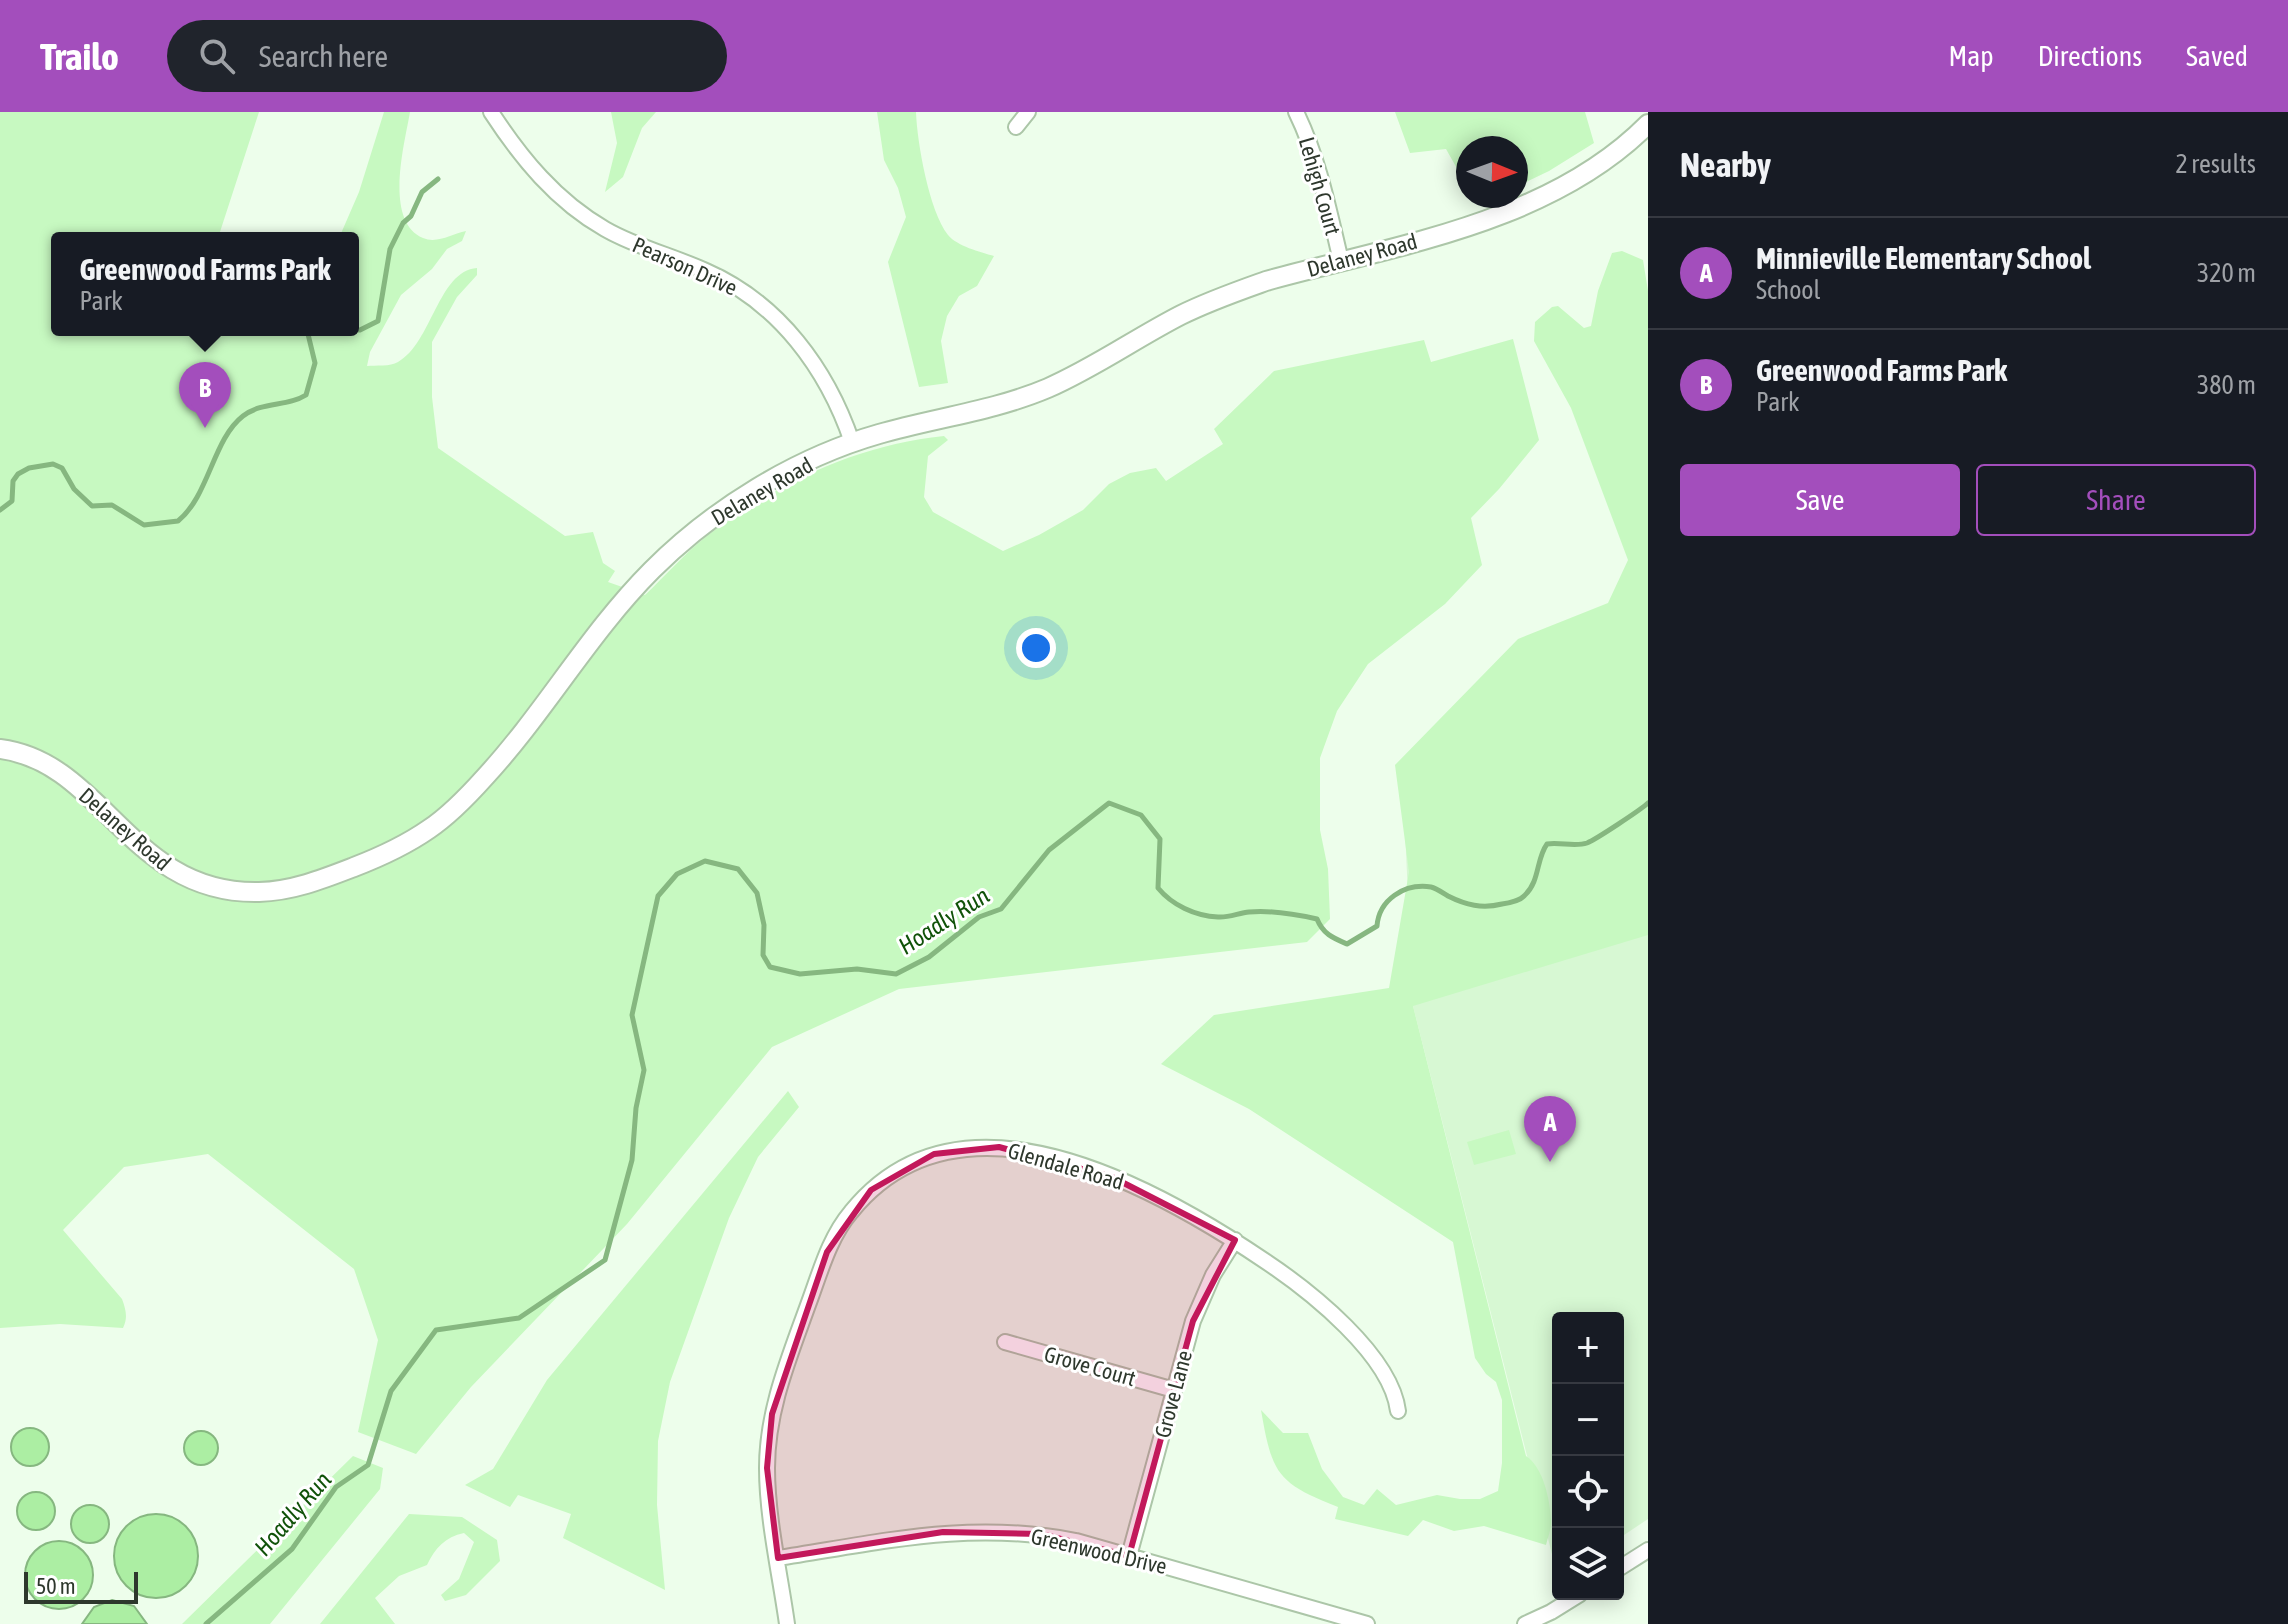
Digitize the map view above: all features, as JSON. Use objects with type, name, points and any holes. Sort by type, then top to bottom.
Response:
[{"type":"street","name":"Pearson Drive","points":[[491,112],[528,165],[578,211],[633,243],[719,277],[773,316],[812,360],[832,392],[852,442]]},
{"type":"street","points":[[1016,127],[1028,112]]},
{"type":"street","name":"Lehigh Court","points":[[1296,112],[1306,131],[1341,261]]},
{"type":"street","name":"Delaney Road","points":[[0,749],[27,755],[68,779],[139,846],[187,879],[229,890],[255,892],[304,886],[371,860],[431,828],[467,797],[518,739],[604,625],[653,568],[691,535],[746,495],[852,442],[1045,389],[1184,313],[1266,281],[1479,224],[1536,201],[1583,175],[1646,129]]},
{"type":"street","name":"Glendale Road","points":[[787,1624],[767,1468],[772,1414],[781,1379],[827,1252],[839,1229],[871,1190],[912,1163],[948,1151],[976,1147],[1018,1149],[1112,1177],[1176,1205],[1285,1274],[1350,1331],[1384,1371],[1392,1385],[1398,1411]]},
{"type":"street","name":"Grove Lane","points":[[1129,1556],[1202,1298],[1235,1240]]},
{"type":"street","name":"Grove Court","points":[[1005,1342],[1174,1390]]},
{"type":"street","name":"Greenwood Drive","points":[[778,1558],[943,1532],[1041,1534],[1367,1624]]},
{"type":"street","points":[[1624,1565],[1648,1550]]},
{"type":"street","points":[[1525,1624],[1570,1600]]},
{"type":"highlighted area","points":[[999,1147],[1112,1177],[1235,1240],[1193,1321],[1129,1556],[1041,1534],[943,1532],[778,1558],[767,1468],[772,1414],[827,1252],[871,1190],[934,1154]]},
{"type":"shaded area","points":[[0,112],[259,112],[220,232],[51,232],[51,336],[359,336],[359,232],[342,232],[359,192],[384,112],[410,112],[401,161],[400,199],[403,215],[411,229],[428,240],[466,231],[462,241],[447,249],[432,269],[401,295],[370,352],[367,366],[395,364],[410,353],[453,281],[464,272],[477,268],[477,275],[457,297],[432,342],[432,397],[438,448],[565,536],[593,532],[603,563],[615,571],[608,582],[645,595],[708,535],[762,499],[819,469],[880,448],[944,436],[948,440],[928,456],[924,497],[933,512],[1003,551],[1083,510],[1109,484],[1130,473],[1156,468],[1166,481],[1223,444],[1214,429],[1274,371],[1424,340],[1431,362],[1513,339],[1539,440],[1471,518],[1482,565],[1445,604],[1368,664],[1337,711],[1320,758],[1320,830],[1328,869],[1330,919],[1307,942],[899,989],[772,1047],[627,1224],[471,1387],[416,1454],[358,1432],[378,1340],[354,1269],[208,1154],[124,1167],[63,1230],[122,1299],[126,1314],[123,1328],[60,1324],[0,1328]]},
{"type":"shaded area","points":[[611,112],[656,112],[642,128],[623,177],[605,192],[617,143]]},
{"type":"shaded area","points":[[877,112],[916,112],[925,176],[941,224],[957,242],[994,256],[977,286],[959,296],[947,316],[941,341],[948,383],[919,387],[888,262],[906,217],[898,188],[884,160]]},
{"type":"shaded area","points":[[1395,112],[1585,112],[1594,143],[1528,181],[1528,136],[1456,136],[1456,167],[1446,149],[1410,153]]},
{"type":"shaded area","points":[[1622,251],[1643,260],[1648,291],[1648,935],[1413,1006],[1526,1456],[1537,1468],[1544,1484],[1551,1526],[1546,1545],[1484,1526],[1454,1531],[1423,1520],[1408,1536],[1335,1519],[1338,1507],[1290,1483],[1274,1462],[1261,1410],[1283,1433],[1308,1433],[1322,1469],[1343,1497],[1364,1505],[1377,1489],[1396,1505],[1437,1495],[1480,1499],[1498,1491],[1502,1463],[1502,1400],[1496,1382],[1475,1358],[1453,1242],[1249,1109],[1161,1064],[1214,1015],[1389,988],[1409,872],[1395,765],[1518,639],[1608,603],[1628,560],[1571,408],[1534,341],[1535,322],[1552,307],[1558,306],[1584,328],[1591,326],[1598,291],[1612,253]]},
{"type":"shaded area","points":[[1648,705],[1648,1519],[1624,1535],[1624,1312],[1552,1312],[1552,1554],[1413,1006],[1402,764]]},
{"type":"shaded area","points":[[788,1091],[799,1107],[758,1157],[729,1218],[670,1382],[658,1441],[657,1505],[665,1590],[563,1538],[571,1514],[518,1495],[510,1507],[465,1485],[493,1469],[547,1380]]},
{"type":"shaded area","points":[[1509,1130],[1516,1154],[1474,1165],[1467,1142]]},
{"type":"shaded area","points":[[30,1428],[43,1434],[49,1447],[43,1460],[30,1466],[17,1460],[11,1447],[17,1434]]},
{"type":"shaded area","points":[[201,1431],[213,1436],[218,1448],[213,1460],[201,1465],[189,1460],[184,1448],[189,1436]]},
{"type":"shaded area","points":[[353,1456],[383,1468],[380,1489],[270,1624],[182,1624]]},
{"type":"shaded area","points":[[36,1492],[50,1497],[55,1511],[50,1525],[36,1530],[22,1525],[17,1511],[22,1497]]},
{"type":"shaded area","points":[[90,1505],[103,1511],[109,1524],[103,1537],[90,1543],[77,1537],[71,1524],[77,1511]]},
{"type":"shaded area","points":[[156,1514],[172,1517],[186,1526],[195,1540],[198,1556],[195,1572],[186,1586],[172,1595],[156,1598],[140,1595],[126,1586],[117,1572],[114,1556],[117,1540],[126,1526],[140,1517]]},
{"type":"shaded area","points":[[409,1514],[462,1517],[497,1540],[500,1561],[466,1595],[445,1601],[441,1595],[459,1579],[474,1542],[464,1533],[451,1537],[433,1553],[427,1565],[399,1576],[375,1598],[395,1624],[320,1624]]},
{"type":"shaded area","points":[[52,1541],[66,1541],[78,1546],[88,1556],[93,1575],[88,1594],[78,1604],[66,1609],[52,1609],[40,1604],[30,1594],[25,1582],[25,1568],[30,1556],[40,1546]]},
{"type":"shaded area","points":[[112,1600],[134,1606],[147,1624],[82,1624],[94,1607]]},
{"type":"waterway","points":[[359,330],[378,321],[390,249],[422,192],[438,179]]},
{"type":"waterway","points":[[0,510],[12,501],[13,481],[18,474],[29,468],[53,464],[62,468],[74,489],[92,506],[112,505],[144,525],[178,521],[197,497],[225,439],[243,416],[259,408],[306,395],[315,363],[308,336]]},
{"type":"waterway","name":"Hoadly Run","points":[[206,1624],[292,1549],[336,1487],[368,1465],[391,1391],[436,1330],[519,1318],[605,1260],[632,1160],[636,1108],[644,1070],[632,1015],[658,896],[677,874],[705,861],[738,869],[757,893],[764,925],[763,955],[770,967],[800,974],[857,969],[896,974],[929,957],[979,917],[1001,909],[1049,850],[1109,803],[1141,815],[1160,839],[1158,888],[1177,904],[1209,916],[1266,912],[1317,919],[1325,932],[1347,944],[1377,926],[1382,908],[1388,901],[1411,888],[1431,887],[1461,902],[1481,906],[1518,900],[1530,889],[1547,844],[1587,843],[1648,803]]},
{"type":"place","name":"Greenwood Farms Park","points":[[205,428]]},
{"type":"place","name":"Minnieville Elementary School","points":[[1550,1162]]}]
